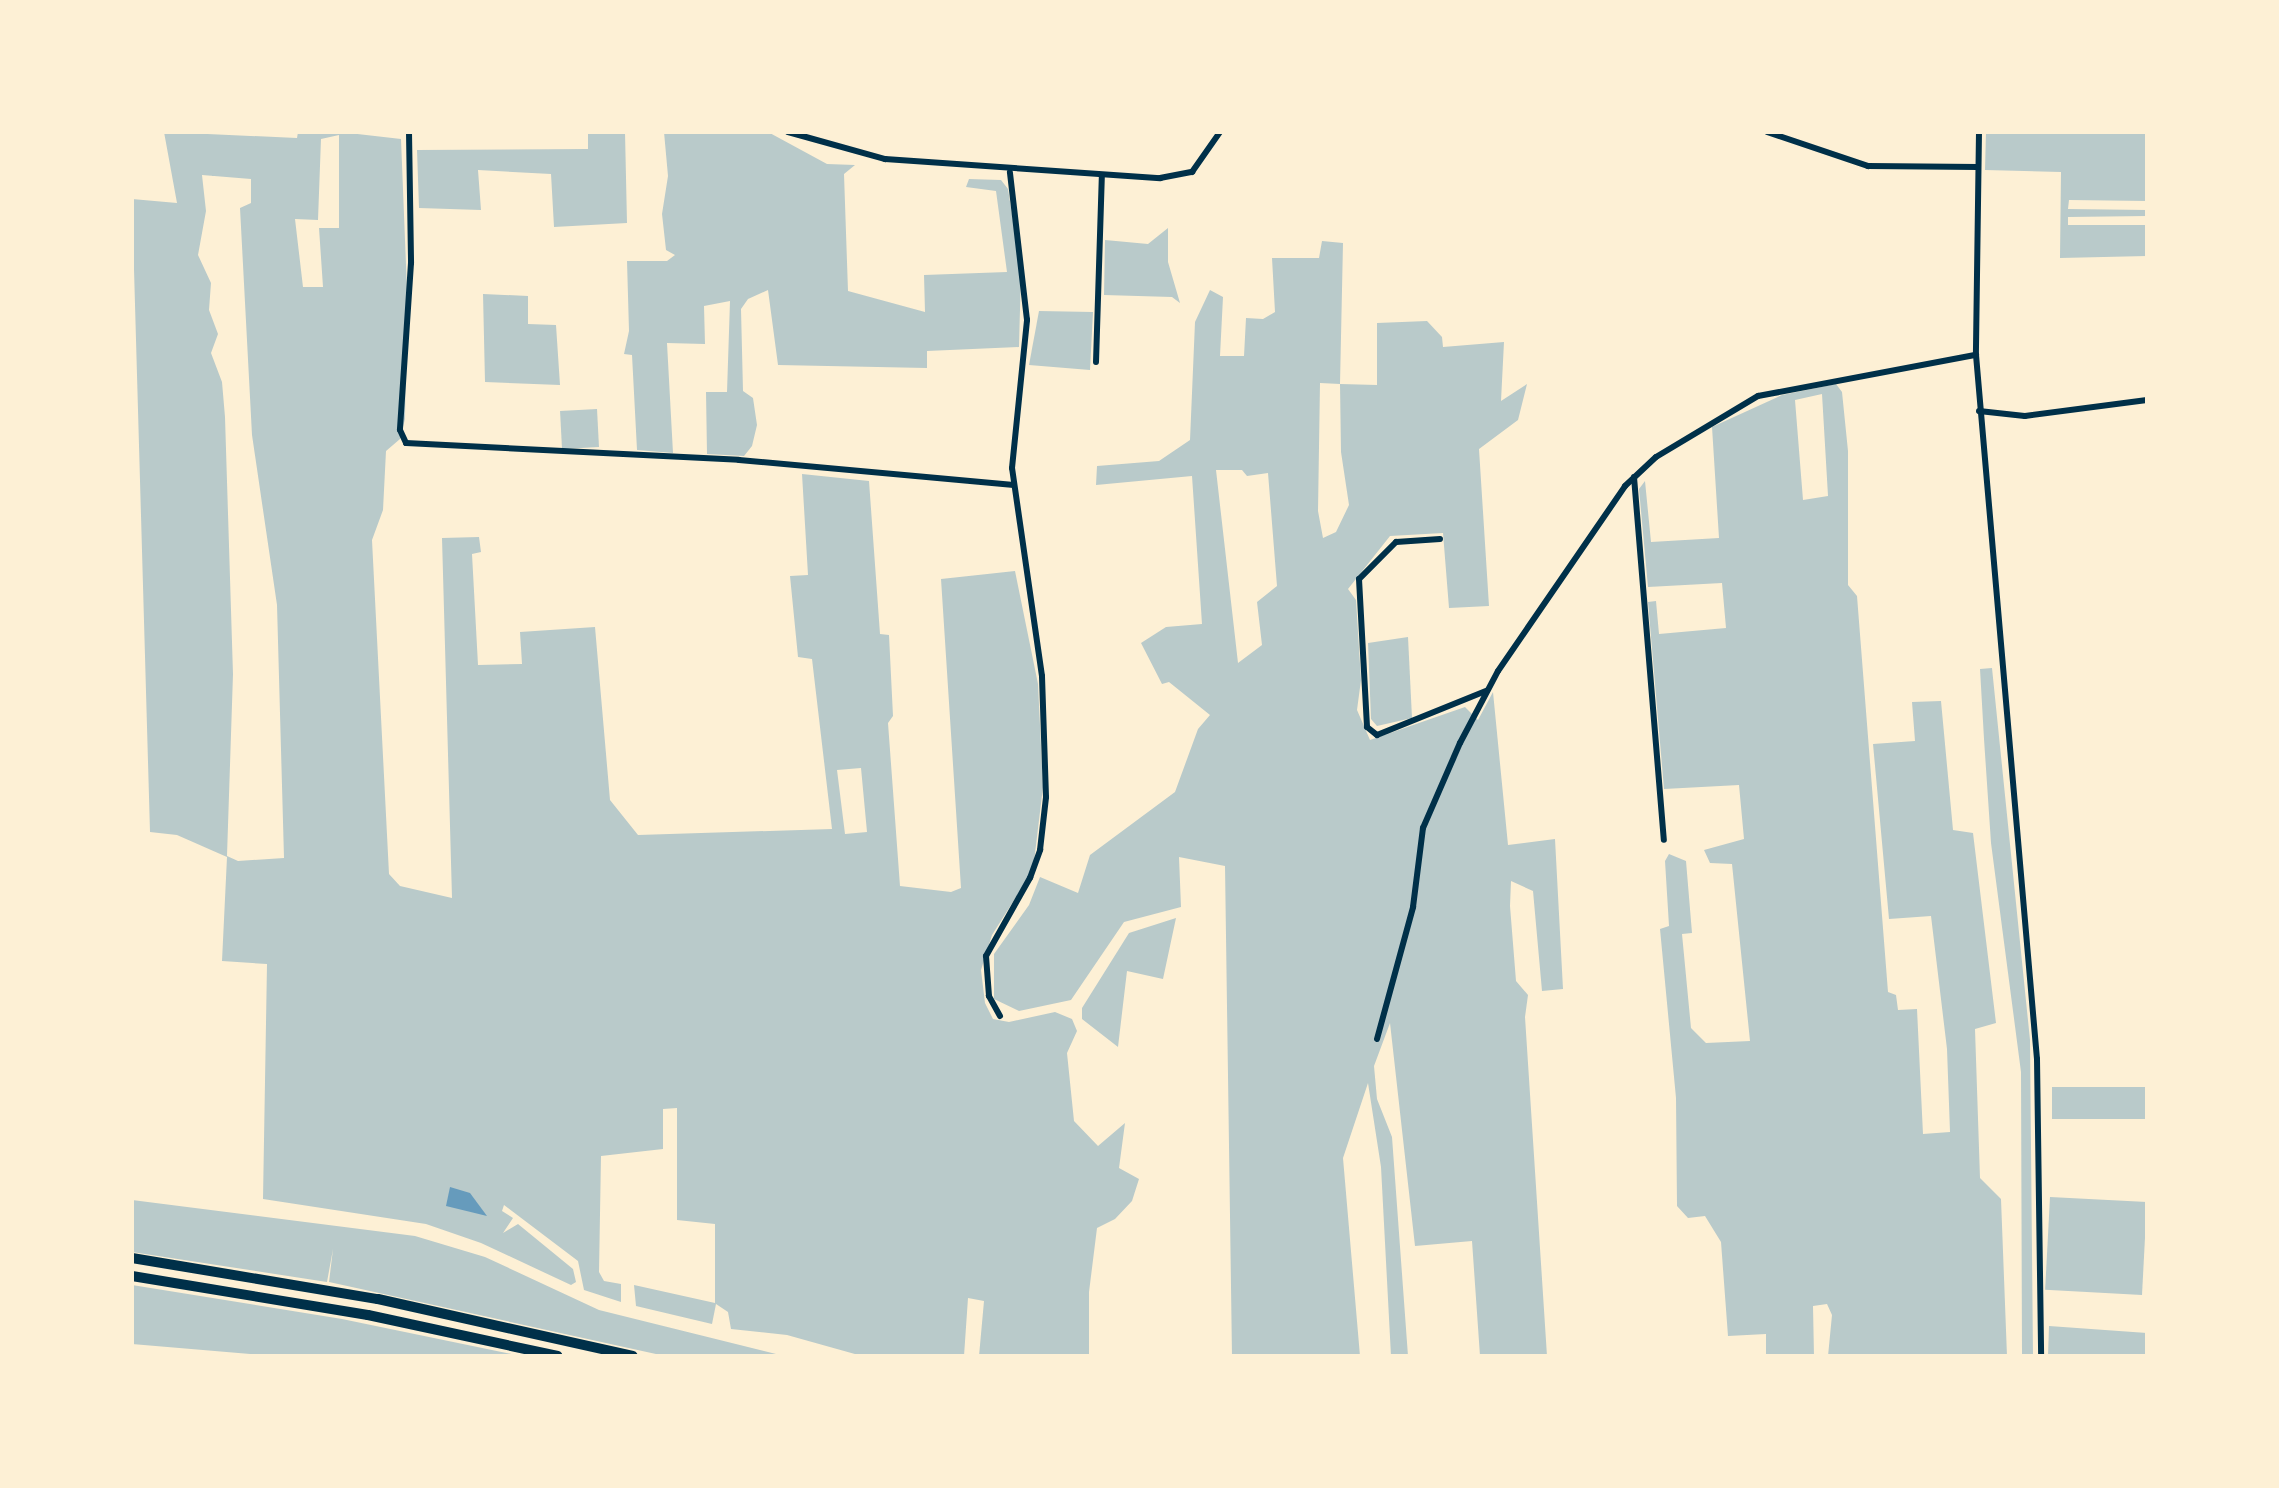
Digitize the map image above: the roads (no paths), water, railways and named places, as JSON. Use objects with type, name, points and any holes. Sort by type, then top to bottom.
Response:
[{"type":"main road","points":[[132,1258],[390,1301],[633,1356]]},
{"type":"main road","points":[[132,1276],[353,1312],[558,1356]]},
{"type":"street","points":[[409,132],[411,263],[400,430],[412,446],[739,460],[1014,485]]},
{"type":"street","points":[[788,132],[885,159],[1010,172],[1178,177],[1202,164],[1220,132]]},
{"type":"street","points":[[1767,132],[1868,166],[1978,167]]},
{"type":"street","points":[[1979,132],[1976,355],[2037,1059],[2041,1356]]},
{"type":"street","points":[[1000,1016],[986,973],[989,945],[1030,878],[1040,850],[1046,797],[1042,676],[1014,485],[1027,297],[1010,172]]},
{"type":"street","points":[[1096,362],[1102,175]]},
{"type":"street","points":[[1377,1039],[1413,907],[1423,828],[1486,691],[1594,526],[1634,477],[1667,450],[1758,396],[1976,355]]},
{"type":"street","points":[[1979,411],[2025,416],[2147,400]]},
{"type":"street","points":[[1634,477],[1664,840]]},
{"type":"street","points":[[1440,539],[1396,542],[1359,579],[1367,727],[1377,735],[1486,691]]},
{"type":"water","points":[[450,1187],[470,1193],[487,1216],[446,1206]]}]
